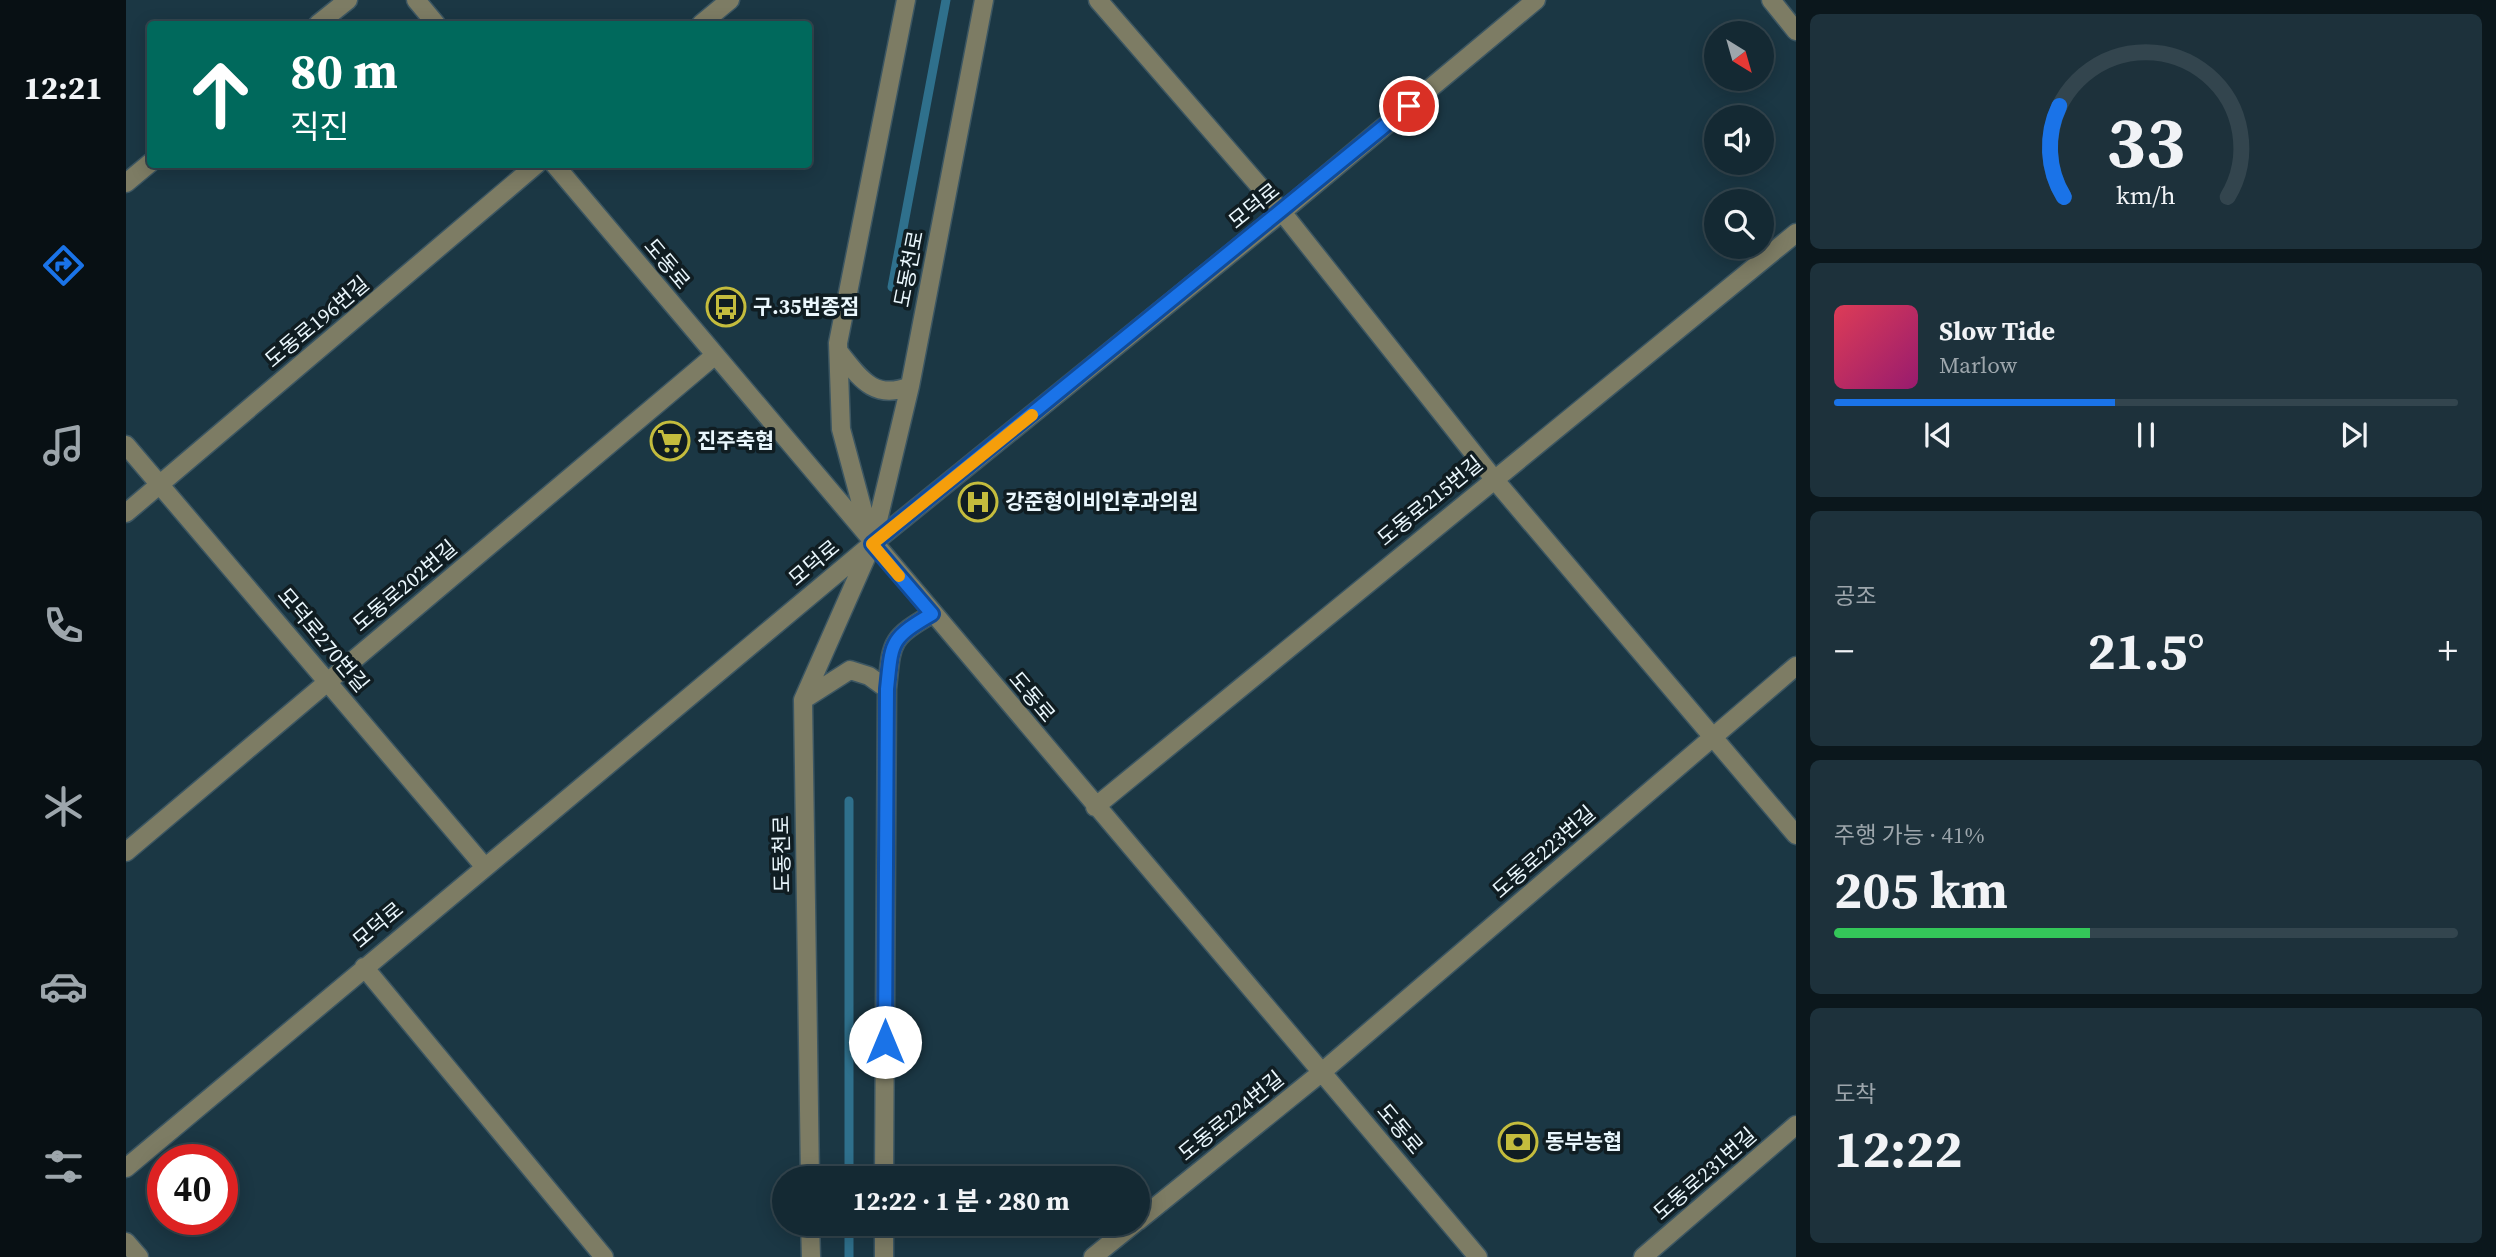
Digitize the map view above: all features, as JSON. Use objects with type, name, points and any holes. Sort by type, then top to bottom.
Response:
[{"type":"street","points":[[322,21],[348,0]]},
{"type":"street","points":[[416,0],[434,21]]},
{"type":"street","points":[[705,21],[730,0]]},
{"type":"street","points":[[872,544],[841,429],[838,343],[906,0]]},
{"type":"street","name":"도동천로","points":[[810,1166],[803,700],[872,544],[910,386],[984,0]]},
{"type":"street","points":[[1098,0],[1283,212],[1493,479],[1796,835]]},
{"type":"street","name":"모덕로","points":[[126,1168],[363,967],[872,544],[1283,212],[1536,0]]},
{"type":"street","points":[[1771,0],[1796,31]]},
{"type":"street","points":[[126,183],[147,166]]},
{"type":"street","name":"도동로196번길","points":[[126,513],[532,168]]},
{"type":"street","name":"도동로","points":[[557,168],[872,544],[1478,1257]]},
{"type":"street","name":"도동로215번길","points":[[1095,807],[1796,233]]},
{"type":"street","points":[[839,352],[859,377],[879,390],[891,394],[910,386]]},
{"type":"street","name":"도동로202번길","points":[[126,852],[714,356]]},
{"type":"street","name":"모덕로270번길","points":[[126,445],[484,866]]},
{"type":"street","points":[[884,1166],[887,689],[891,648],[901,632],[932,614]]},
{"type":"street","name":"도동로223번길","points":[[1322,1072],[1796,666]]},
{"type":"street","points":[[803,700],[850,670],[869,676],[887,689]]},
{"type":"street","points":[[363,967],[604,1257]]},
{"type":"street","name":"도동로224번길","points":[[1150,1211],[1322,1072]]},
{"type":"street","name":"도동로231번길","points":[[1643,1257],[1796,1125]]},
{"type":"street","points":[[810,1236],[811,1257]]},
{"type":"street","points":[[884,1236],[884,1257]]},
{"type":"street","name":"도동로224번길","points":[[1093,1257],[1119,1236]]},
{"type":"street","points":[[126,1242],[139,1257]]},
{"type":"waterway","points":[[892,287],[946,0]]},
{"type":"waterway","points":[[849,801],[849,1166]]},
{"type":"waterway","points":[[849,1236],[849,1257]]},
{"type":"slow traffic","points":[[899,576],[872,544],[1032,415]]},
{"type":"place","name":"구.35번종점","points":[[726,307]]},
{"type":"place","name":"진주축협","points":[[670,441]]},
{"type":"place","name":"강준형이비인후과의원","points":[[978,502]]},
{"type":"place","name":"동부농협","points":[[1518,1142]]},
{"type":"route","points":[[885,1042],[887,689],[891,648],[901,632],[932,614],[872,544],[1283,212],[1409,106]]}]
